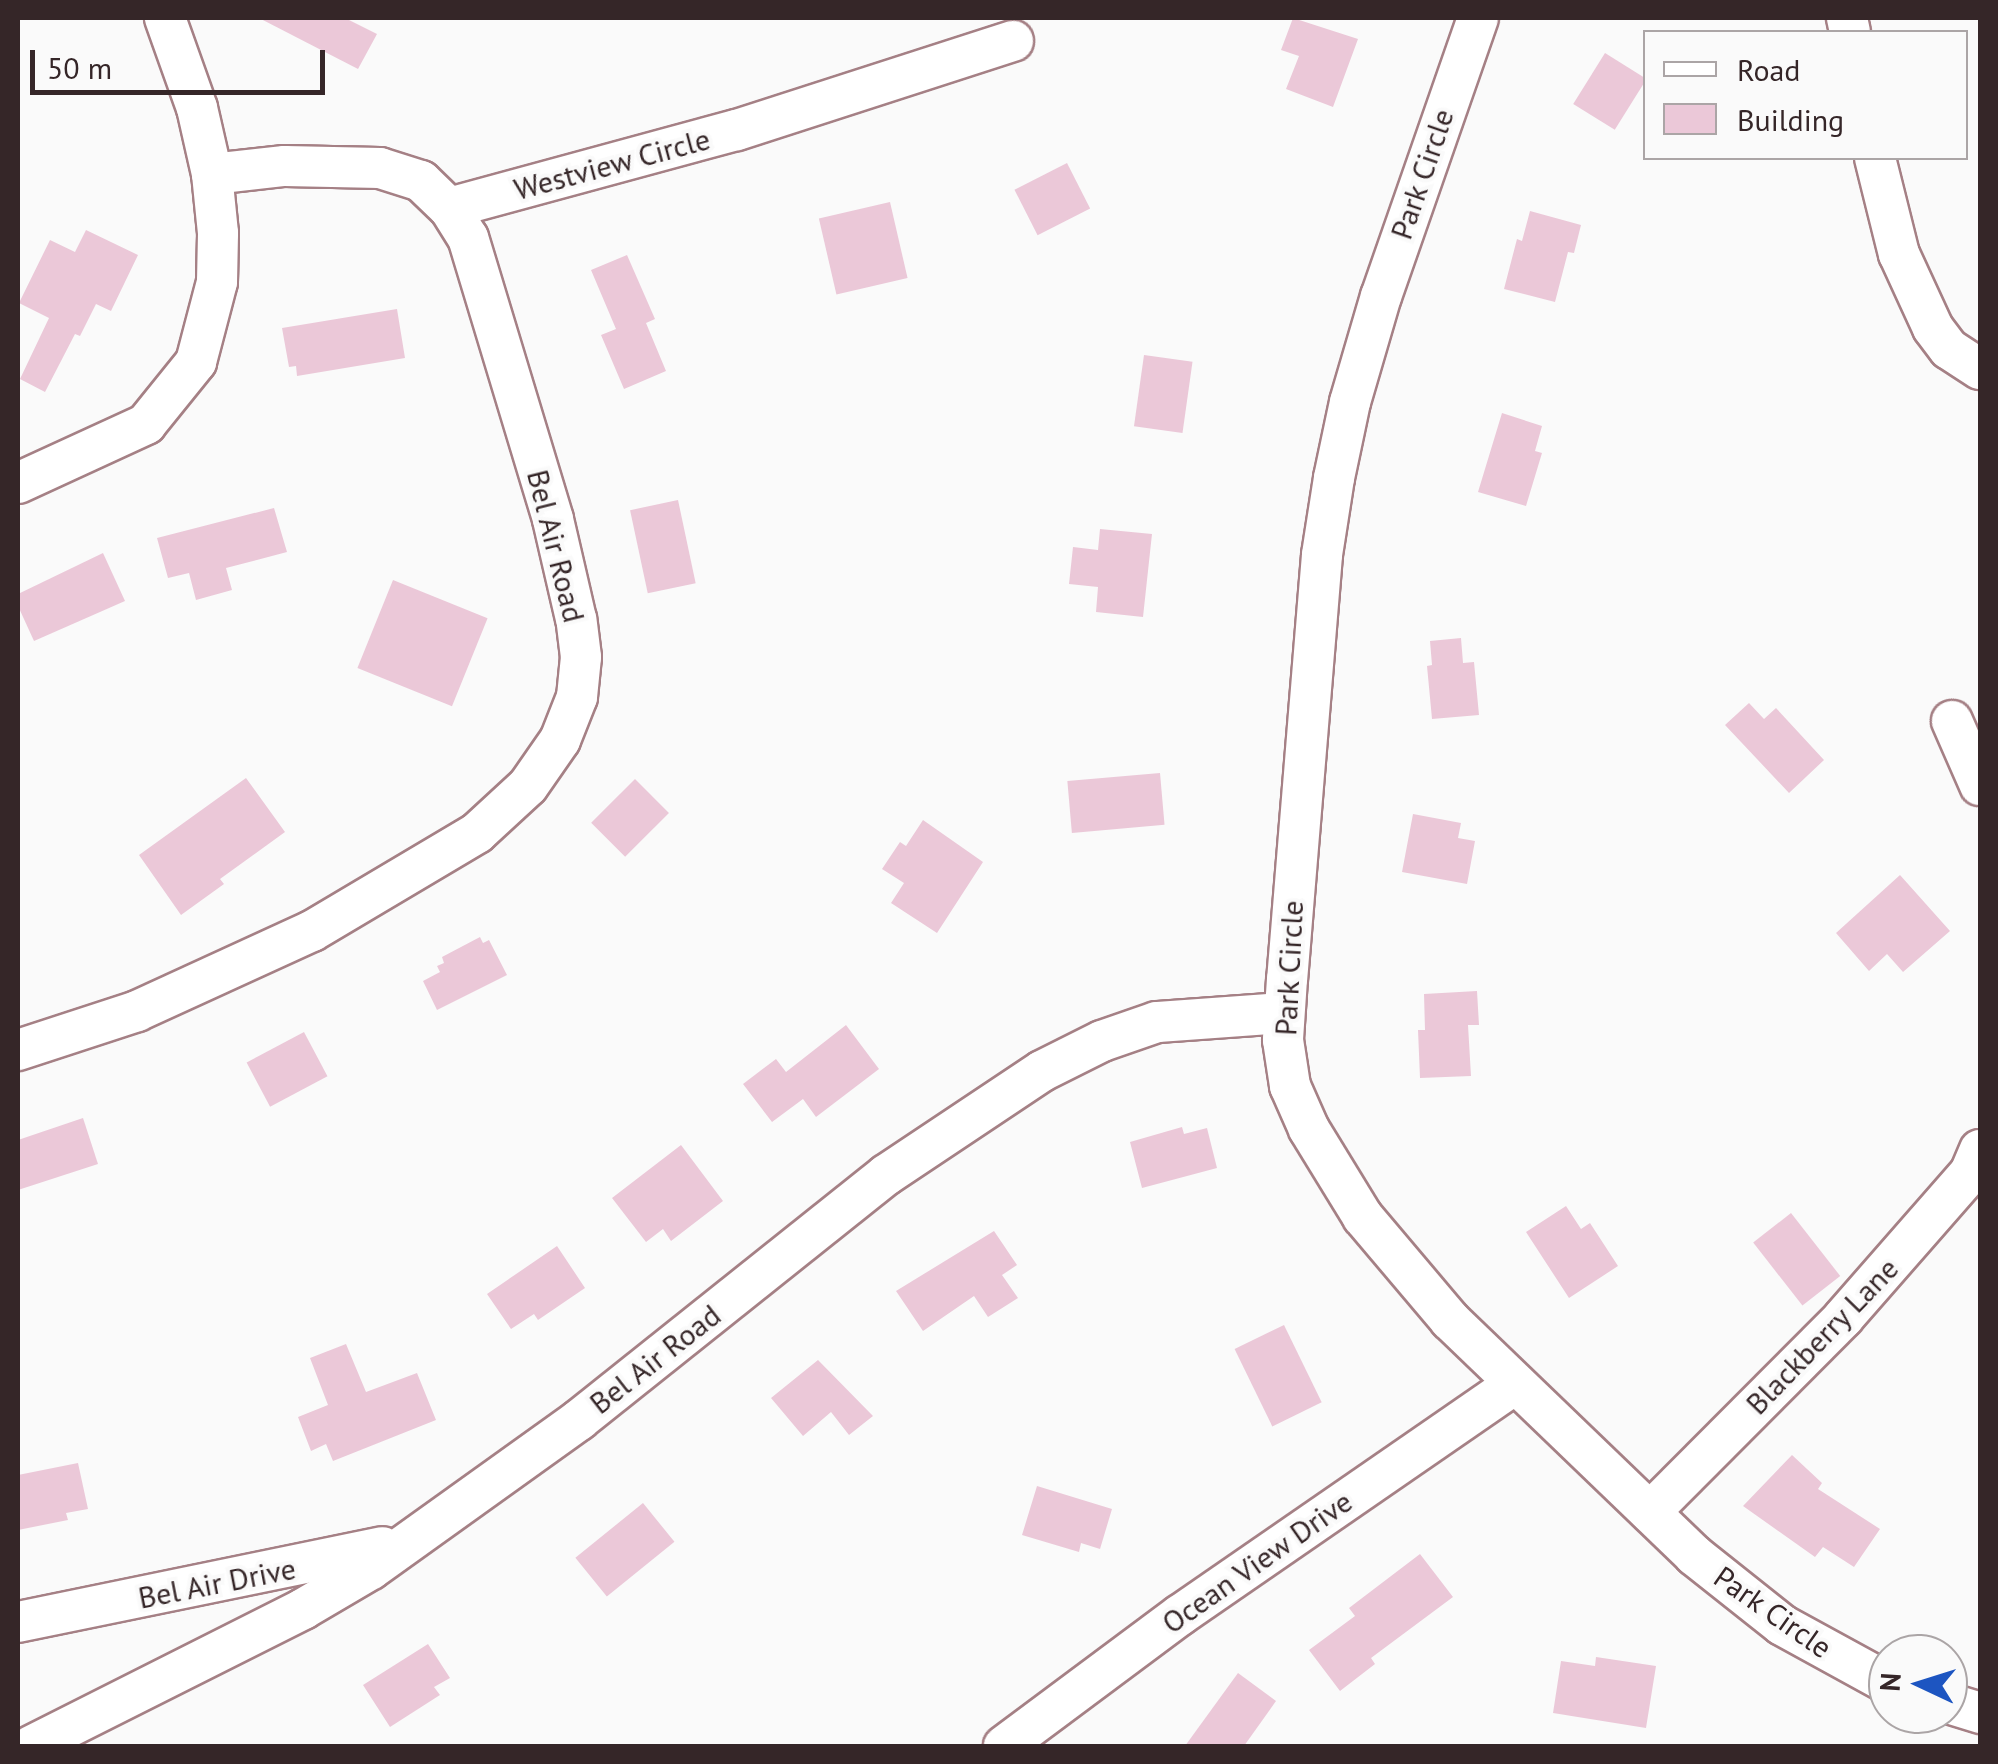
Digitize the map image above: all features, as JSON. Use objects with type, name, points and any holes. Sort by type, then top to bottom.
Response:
[{"type":"street","points":[[18,483],[146,424],[168,402],[196,362],[217,282],[212,174],[197,108],[165,18]]},
{"type":"street","name":"Park Circle","points":[[1478,18],[1381,296],[1350,402],[1334,478],[1322,555],[1282,1040],[1290,1086],[1308,1129],[1363,1217],[1450,1320],[1694,1555],[1782,1625],[1868,1672]]},
{"type":"street","name":"Westview Circle","points":[[449,208],[736,130],[1014,40]]},
{"type":"street","points":[[1876,160],[1899,254],[1934,328],[1949,348],[1980,369]]},
{"type":"street","points":[[212,174],[284,166],[380,168],[421,181],[449,208]]},
{"type":"street","name":"Bel Air Road","points":[[18,1050],[138,1012],[312,932],[477,833],[528,786],[560,740],[577,697],[581,658],[576,618],[553,519],[468,238],[449,208]]},
{"type":"street","points":[[1952,720],[1980,785]]},
{"type":"street","name":"Bel Air Road","points":[[32,1746],[303,1609],[415,1538],[579,1420],[886,1175],[1042,1071],[1102,1041],[1157,1022],[1284,1013]]},
{"type":"street","name":"Blackberry Lane","points":[[1650,1512],[1842,1318],[1970,1173],[1980,1150]]},
{"type":"street","name":"Ocean View Drive","points":[[1004,1746],[1180,1615],[1516,1384]]},
{"type":"street","name":"Bel Air Drive","points":[[18,1622],[325,1562],[415,1538]]},
{"type":"building","points":[[259,18],[345,18],[377,34],[358,69]]},
{"type":"building","points":[[1293,18],[1358,39],[1333,107],[1286,89],[1299,56],[1281,50]]},
{"type":"building","points":[[1605,53],[1643,77],[1643,85],[1615,130],[1573,104]]},
{"type":"building","points":[[1067,163],[1090,208],[1038,235],[1014,190]]},
{"type":"building","points":[[890,202],[908,278],[836,294],[819,218]]},
{"type":"building","points":[[1530,211],[1581,225],[1574,253],[1568,252],[1555,302],[1504,289],[1517,239],[1522,241]]},
{"type":"building","points":[[86,230],[138,255],[111,311],[96,304],[80,336],[75,334],[45,392],[20,379],[49,318],[19,303],[50,240],[75,252]]},
{"type":"building","points":[[627,255],[655,319],[646,323],[666,371],[624,389],[601,335],[616,329],[591,270]]},
{"type":"building","points":[[397,309],[405,358],[297,376],[296,366],[289,367],[282,328]]},
{"type":"building","points":[[1144,355],[1193,362],[1183,433],[1134,426]]},
{"type":"building","points":[[1502,413],[1542,426],[1535,451],[1542,453],[1526,506],[1478,492]]},
{"type":"building","points":[[678,500],[696,583],[648,593],[630,510]]},
{"type":"building","points":[[274,508],[287,552],[226,568],[232,590],[196,600],[189,573],[168,578],[157,538]]},
{"type":"building","points":[[1100,529],[1152,534],[1143,617],[1096,612],[1098,587],[1069,584],[1073,547],[1098,550]]},
{"type":"building","points":[[103,553],[125,601],[34,641],[18,606],[18,594]]},
{"type":"building","points":[[393,580],[488,618],[452,706],[357,668]]},
{"type":"building","points":[[1461,638],[1463,663],[1474,662],[1479,715],[1432,719],[1427,666],[1432,665],[1430,641]]},
{"type":"building","points":[[1749,703],[1764,719],[1776,708],[1824,760],[1789,793],[1725,725]]},
{"type":"building","points":[[1160,773],[1165,825],[1072,833],[1067,781]]},
{"type":"building","points":[[246,778],[285,832],[220,879],[224,884],[181,915],[139,855]]},
{"type":"building","points":[[635,779],[669,813],[625,857],[591,823]]},
{"type":"building","points":[[1413,814],[1461,823],[1458,838],[1475,841],[1467,884],[1402,872]]},
{"type":"building","points":[[923,820],[983,862],[937,933],[891,903],[904,883],[882,869],[900,842],[906,846]]},
{"type":"building","points":[[1900,875],[1950,931],[1903,972],[1887,954],[1869,971],[1836,933]]},
{"type":"building","points":[[480,937],[483,943],[489,940],[507,975],[437,1010],[423,981],[440,972],[437,966],[444,963],[442,957]]},
{"type":"building","points":[[1477,991],[1479,1025],[1468,1025],[1471,1076],[1420,1078],[1418,1030],[1425,1030],[1424,994]]},
{"type":"building","points":[[846,1025],[879,1069],[816,1117],[803,1099],[772,1122],[743,1084],[776,1059],[786,1072]]},
{"type":"building","points":[[304,1032],[327,1076],[270,1107],[247,1063]]},
{"type":"building","points":[[83,1118],[98,1164],[18,1190],[18,1140]]},
{"type":"building","points":[[1182,1127],[1184,1134],[1207,1128],[1217,1168],[1142,1188],[1130,1142]]},
{"type":"building","points":[[681,1145],[723,1201],[671,1241],[663,1229],[646,1242],[612,1198]]},
{"type":"building","points":[[1566,1206],[1581,1229],[1590,1223],[1618,1266],[1569,1298],[1526,1232]]},
{"type":"building","points":[[1791,1213],[1840,1276],[1802,1306],[1753,1243]]},
{"type":"building","points":[[994,1231],[1017,1265],[1002,1275],[1018,1298],[988,1317],[974,1296],[923,1331],[896,1291]]},
{"type":"building","points":[[557,1246],[585,1288],[538,1320],[534,1314],[511,1329],[487,1294]]},
{"type":"building","points":[[1284,1325],[1322,1402],[1272,1426],[1235,1349]]},
{"type":"building","points":[[346,1344],[366,1392],[417,1373],[436,1420],[333,1461],[326,1444],[311,1451],[298,1417],[328,1405],[310,1358]]},
{"type":"building","points":[[818,1360],[873,1416],[849,1435],[831,1412],[803,1436],[771,1398]]},
{"type":"building","points":[[1792,1455],[1822,1483],[1818,1489],[1880,1529],[1854,1567],[1823,1547],[1815,1557],[1743,1506]]},
{"type":"building","points":[[78,1463],[88,1509],[66,1513],[68,1520],[18,1530],[18,1475]]},
{"type":"building","points":[[1037,1486],[1112,1509],[1100,1549],[1081,1543],[1079,1552],[1022,1535]]},
{"type":"building","points":[[643,1503],[674,1542],[607,1597],[575,1558]]},
{"type":"building","points":[[1420,1554],[1453,1597],[1371,1658],[1375,1664],[1340,1691],[1309,1650],[1355,1616],[1349,1608]]},
{"type":"building","points":[[428,1644],[450,1678],[434,1687],[440,1695],[390,1727],[363,1685]]},
{"type":"building","points":[[1596,1657],[1656,1666],[1646,1728],[1553,1713],[1561,1661],[1595,1666]]},
{"type":"building","points":[[1238,1673],[1276,1701],[1244,1746],[1185,1746]]}]
